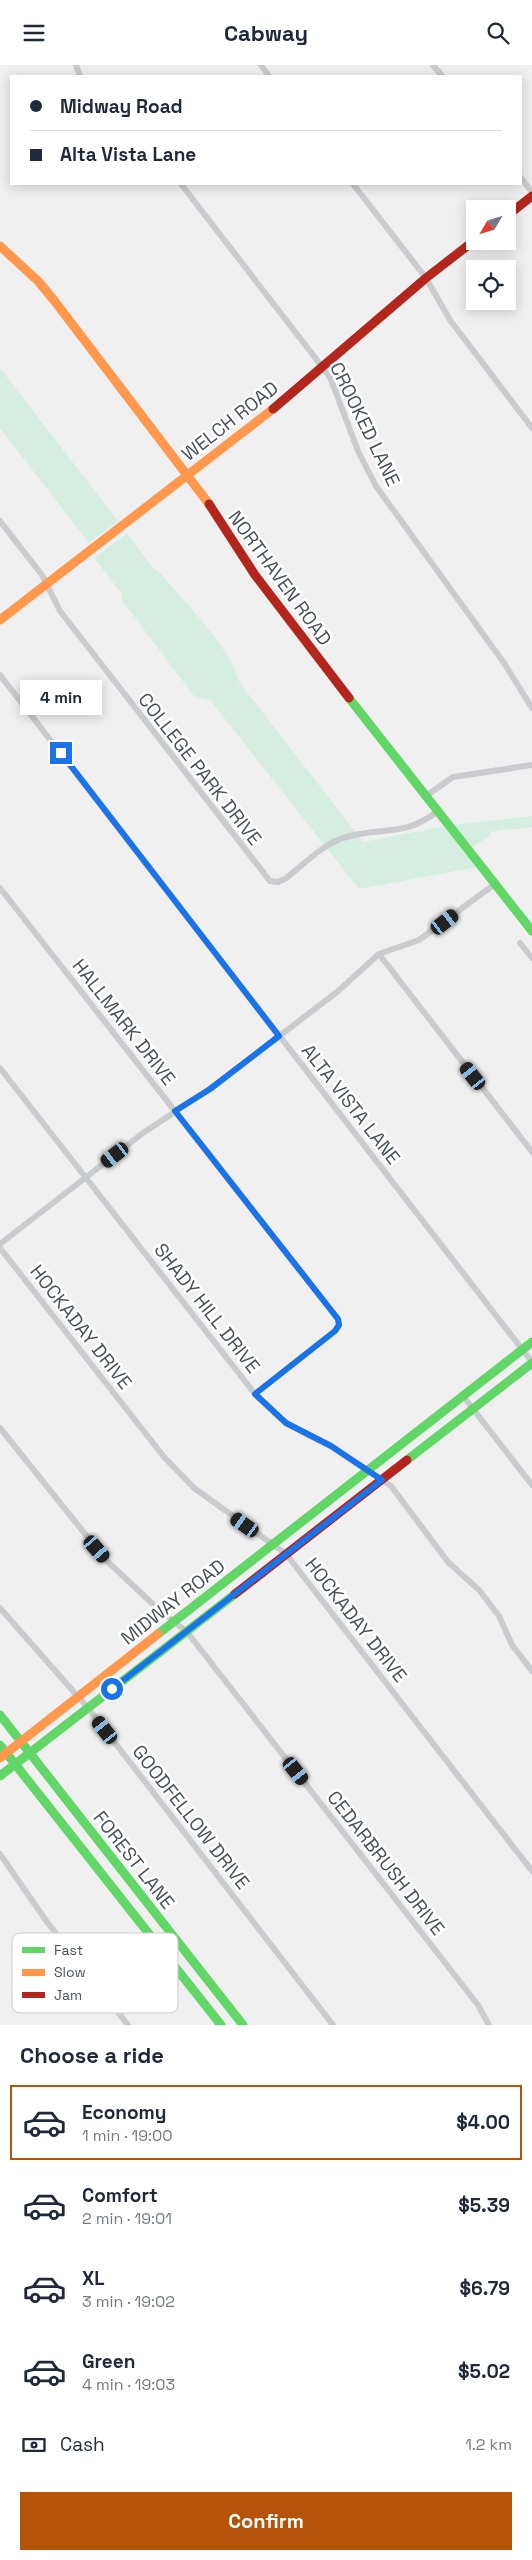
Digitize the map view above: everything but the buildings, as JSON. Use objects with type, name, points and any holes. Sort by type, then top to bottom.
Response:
[{"type":"main road","points":[[516,208],[532,194]]},
{"type":"main road","name":"NORTHAVEN ROAD","points":[[0,246],[22,265],[53,299],[188,475],[292,626],[532,931]]},
{"type":"main road","name":"WELCH ROAD","points":[[0,620],[270,411],[426,278],[466,247]]},
{"type":"main road","name":"MIDWAY ROAD","points":[[3,1756],[532,1342]]},
{"type":"main road","name":"MIDWAY ROAD","points":[[0,1775],[532,1363]]},
{"type":"main road","name":"FOREST LANE","points":[[0,1715],[171,1933]]},
{"type":"main road","name":"FOREST LANE","points":[[0,1745],[3,1756],[16,1764],[149,1933]]},
{"type":"main road","name":"FOREST LANE","points":[[178,1942],[243,2025]]},
{"type":"main road","name":"FOREST LANE","points":[[178,1970],[221,2025]]},
{"type":"street","points":[[261,65],[269,75]]},
{"type":"street","points":[[433,65],[441,75]]},
{"type":"street","points":[[522,179],[532,194]]},
{"type":"street","name":"CROOKED LANE","points":[[182,185],[330,377],[358,451],[376,486],[504,663],[532,708]]},
{"type":"street","points":[[354,185],[426,278],[450,320],[532,428]]},
{"type":"street","name":"COLLEGE PARK DRIVE","points":[[0,521],[47,583],[60,611],[270,881],[278,883],[286,879],[334,842],[346,837],[409,829],[424,822],[438,811]]},
{"type":"street","name":"ALTA VISTA LANE","points":[[0,675],[532,1363]]},
{"type":"street","points":[[426,796],[453,777],[532,765]]},
{"type":"street","points":[[0,1244],[85,1177],[175,1111],[210,1089],[353,979],[378,954],[419,940],[495,884]]},
{"type":"street","name":"HALLMARK DRIVE","points":[[0,888],[338,1319],[339,1325],[335,1331],[255,1394]]},
{"type":"street","points":[[520,943],[532,957]]},
{"type":"street","points":[[378,954],[532,1152]]},
{"type":"street","name":"SHADY HILL DRIVE","points":[[0,1068],[255,1394],[286,1423],[331,1446],[390,1486],[456,1571],[480,1591],[499,1616],[512,1645],[532,1671]]},
{"type":"street","name":"HOCKADAY DRIVE","points":[[0,1248],[164,1457],[194,1488],[286,1555],[532,1871]]},
{"type":"street","points":[[463,1396],[532,1485]]},
{"type":"street","name":"CEDARBRUSH DRIVE","points":[[0,1428],[106,1560],[174,1622],[187,1631],[478,2005],[489,2025]]},
{"type":"street","name":"GOODFELLOW DRIVE","points":[[0,1608],[88,1708],[333,2025]]},
{"type":"street","points":[[0,1854],[56,1933]]},
{"type":"street","points":[[119,2013],[128,2025]]},
{"type":"green space","points":[[0,368],[118,521],[89,543],[0,428]]},
{"type":"green space","points":[[127,533],[153,568],[160,573],[217,639],[234,668],[240,683],[363,842],[445,826],[477,867],[359,889],[210,700],[194,696],[121,599],[122,594],[94,558]]},
{"type":"green space","points":[[532,816],[532,827],[490,832],[490,836],[472,847],[454,825]]},
{"type":"traffic: fast","points":[[349,698],[532,931]]},
{"type":"traffic: fast","points":[[158,1634],[532,1342]]},
{"type":"traffic: fast","points":[[407,1460],[532,1363]]},
{"type":"traffic: fast","points":[[0,1776],[235,1594]]},
{"type":"traffic: fast","points":[[0,1715],[171,1933]]},
{"type":"traffic: fast","points":[[0,1745],[148,1933]]},
{"type":"traffic: fast","points":[[178,1942],[243,2025]]},
{"type":"traffic: fast","points":[[178,1971],[221,2025]]},
{"type":"traffic: slow","points":[[0,246],[38,281],[53,299],[209,504]]},
{"type":"traffic: slow","points":[[0,620],[273,409]]},
{"type":"traffic: slow","points":[[0,1758],[158,1634]]},
{"type":"traffic: jam","points":[[516,209],[532,196]]},
{"type":"traffic: jam","points":[[273,409],[426,278],[466,247]]},
{"type":"traffic: jam","points":[[209,504],[255,575],[349,698]]},
{"type":"traffic: jam","points":[[235,1594],[407,1460]]},
{"type":"route","points":[[61,753],[279,1036],[210,1089],[175,1111],[338,1319],[339,1325],[335,1331],[255,1394],[273,1413],[286,1423],[331,1446],[382,1480],[112,1689]]}]
